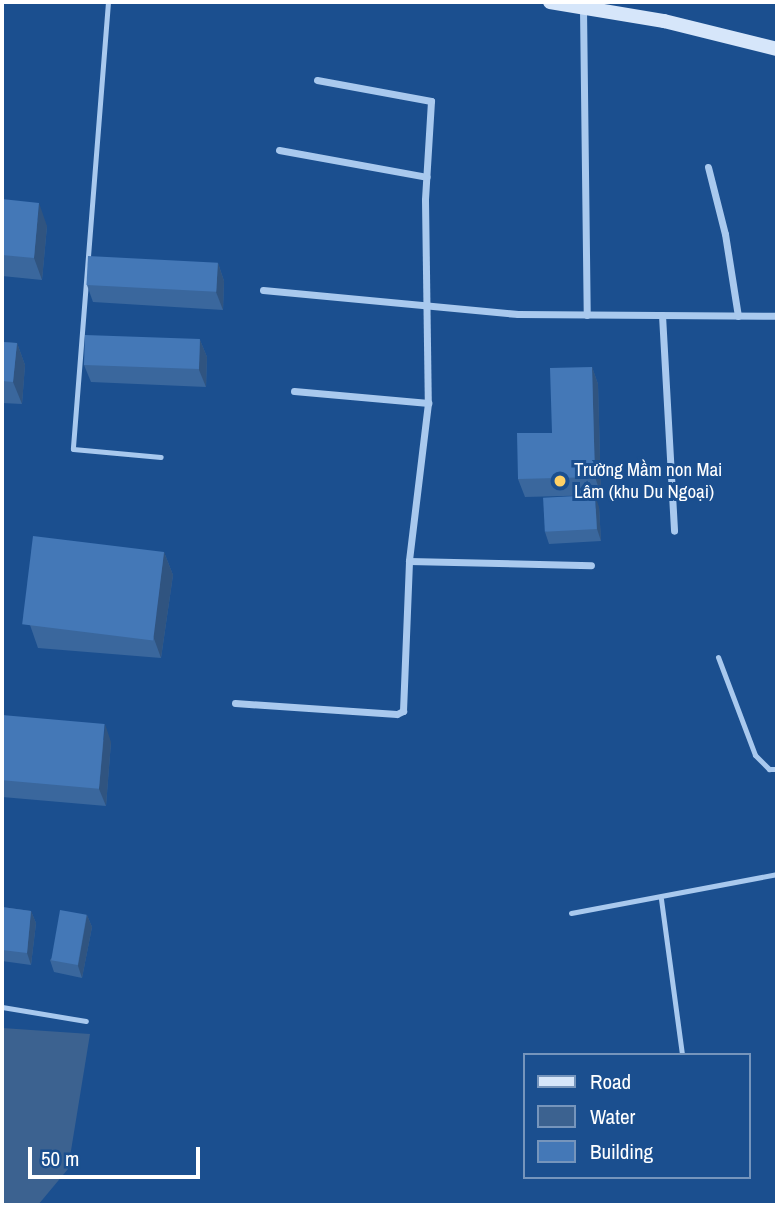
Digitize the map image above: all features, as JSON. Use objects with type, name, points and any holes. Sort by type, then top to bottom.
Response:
[{"type":"main road","points":[[551,2],[664,21],[777,49]]},
{"type":"street","points":[[583,7],[587,315]]},
{"type":"street","points":[[235,703],[397,715],[403,711],[408,561],[428,404],[427,177],[431,101],[317,80]]},
{"type":"street","points":[[279,150],[427,177]]},
{"type":"street","points":[[708,167],[726,234],[738,316]]},
{"type":"street","points":[[263,290],[428,306],[587,315],[777,316]]},
{"type":"street","points":[[662,315],[674,531]]},
{"type":"street","points":[[294,391],[428,404]]},
{"type":"street","points":[[408,561],[591,565]]},
{"type":"lane","points":[[108,2],[73,449],[161,457]]},
{"type":"lane","points":[[718,657],[755,755],[769,769],[777,769]]},
{"type":"lane","points":[[571,914],[661,899],[777,874]]},
{"type":"lane","points":[[661,899],[682,1053]]},
{"type":"lane","points":[[2,1007],[86,1021]]},
{"type":"water","points":[[2,1028],[90,1034],[68,1169],[38,1205],[2,1205]]},
{"type":"building","points":[[2,199],[39,203],[34,258],[2,255]]},
{"type":"building","points":[[88,256],[218,263],[216,292],[86,285]]},
{"type":"building","points":[[85,335],[200,339],[199,369],[84,365]]},
{"type":"building","points":[[2,342],[17,343],[13,382],[2,381]]},
{"type":"building","points":[[592,367],[595,477],[518,479],[517,433],[552,433],[550,368]]},
{"type":"building","points":[[595,495],[597,529],[545,532],[543,498]]},
{"type":"building","points":[[33,536],[164,552],[153,640],[22,624]]},
{"type":"building","points":[[2,715],[105,724],[99,789],[2,780]]},
{"type":"building","points":[[2,907],[31,911],[27,953],[2,950]]},
{"type":"building","points":[[60,910],[87,915],[78,965],[51,960]]},
{"type":"place","name":"Trường Mầm non Mai Lâm (khu Du Ngoại)","points":[[560,481]]}]
